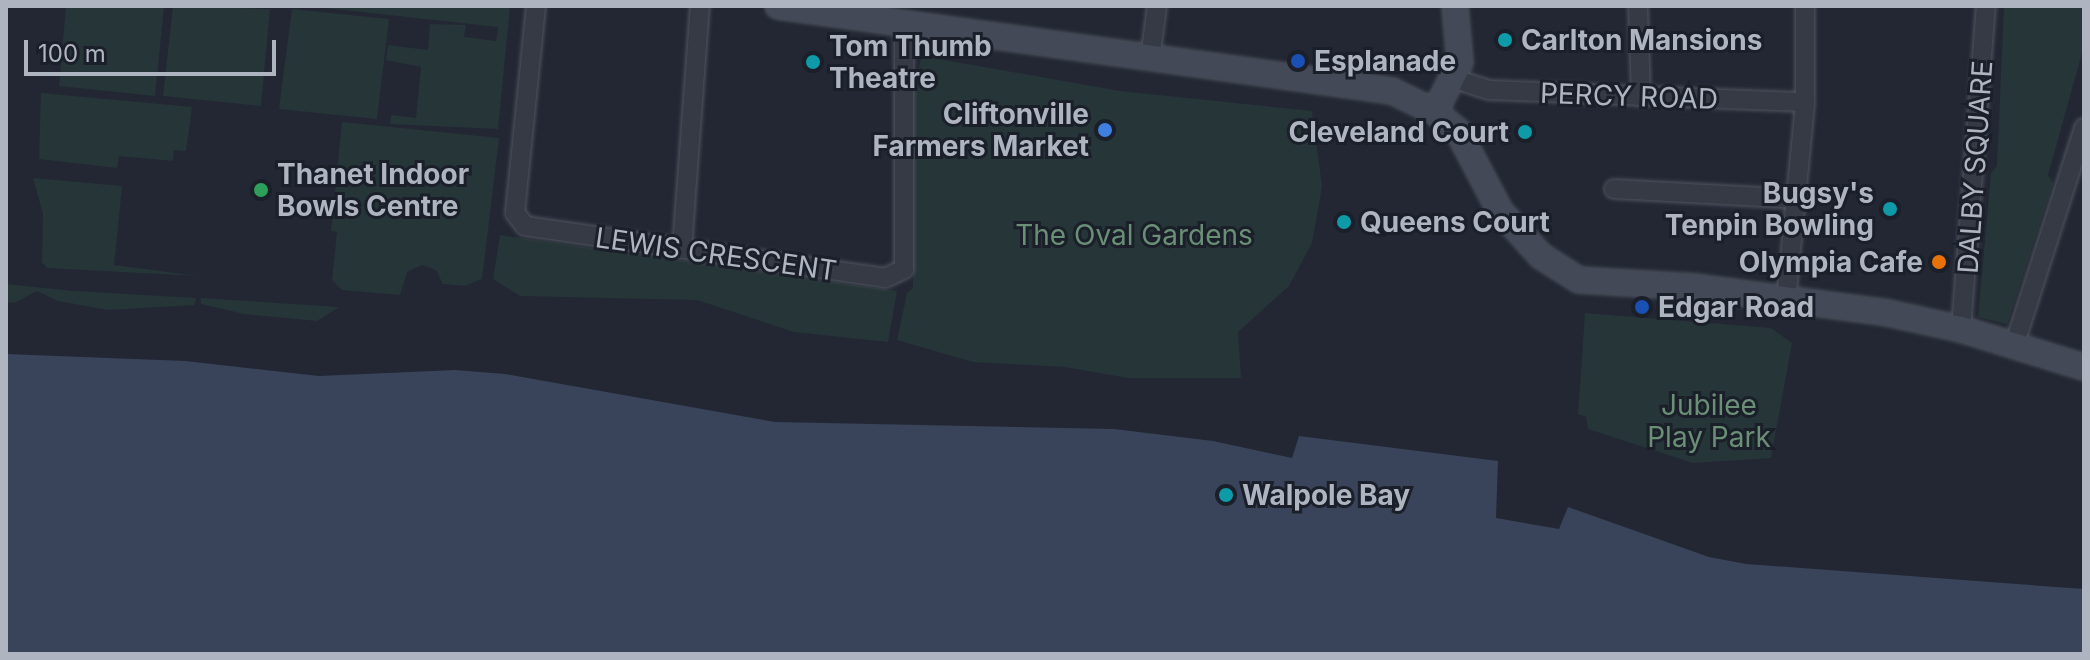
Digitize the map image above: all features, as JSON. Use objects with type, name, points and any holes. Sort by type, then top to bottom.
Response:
[{"type":"main road","points":[[1435,112],[1455,79],[1461,52],[1455,6]]},
{"type":"main road","points":[[789,7],[1392,91],[1435,112],[1467,144],[1493,201],[1541,256],[1561,272],[1599,284],[1694,287],[1961,329],[2015,343],[2084,367]]},
{"type":"street","name":"LEWIS CRESCENT","points":[[536,6],[515,213],[525,226],[885,278],[904,269],[904,24]]},
{"type":"street","points":[[682,249],[700,6]]},
{"type":"street","points":[[1150,59],[1157,6]]},
{"type":"street","points":[[1638,6],[1641,97]]},
{"type":"street","points":[[1786,301],[1805,102],[1805,6]]},
{"type":"street","name":"DALBY SQUARE","points":[[1961,329],[1986,6]]},
{"type":"street","name":"PERCY ROAD","points":[[1455,79],[1489,90],[1805,102]]},
{"type":"street","points":[[2015,343],[2084,128]]},
{"type":"street","points":[[1614,189],[1798,199]]},
{"type":"green space","points":[[66,6],[164,6],[155,96],[59,86]]},
{"type":"green space","points":[[173,6],[270,9],[261,106],[163,96]]},
{"type":"green space","points":[[307,6],[510,7],[498,129],[390,124],[391,115],[416,118],[421,67],[386,60],[388,45],[428,50],[430,24],[466,25],[464,37],[496,41],[498,27]]},
{"type":"green space","points":[[2004,6],[2084,6],[2084,46],[2048,175],[2053,183],[2007,324],[1978,317],[1991,173],[1997,166]]},
{"type":"green space","points":[[292,9],[389,19],[377,119],[279,109]]},
{"type":"green space","name":"The Oval Gardens","points":[[922,56],[1120,91],[1312,111],[1322,186],[1312,243],[1289,286],[1238,332],[1241,378],[1128,378],[1065,367],[973,362],[897,340],[907,293],[913,288],[911,95]]},
{"type":"green space","points":[[41,93],[192,107],[186,151],[174,150],[173,161],[119,156],[117,168],[39,159]]},
{"type":"green space","points":[[342,122],[499,138],[482,279],[464,286],[443,284],[436,270],[422,265],[407,272],[400,295],[342,290],[332,280],[337,232],[331,231]]},
{"type":"green space","points":[[33,178],[122,186],[114,265],[198,276],[47,268],[42,262],[43,214]]},
{"type":"green space","points":[[500,235],[897,291],[888,342],[794,332],[697,300],[520,296],[493,279]]},
{"type":"green space","points":[[6,284],[196,298],[194,305],[108,310],[58,301],[37,291],[14,303],[6,302]]},
{"type":"green space","points":[[201,298],[339,307],[317,321],[244,314],[201,304]]},
{"type":"green space","name":"Jubilee Play Park","points":[[1585,313],[1771,328],[1792,343],[1771,458],[1693,463],[1588,429],[1586,417],[1578,414]]},
{"type":"water","points":[[6,354],[185,361],[319,376],[455,370],[505,374],[775,422],[1114,429],[1213,441],[1292,458],[1299,436],[1498,461],[1496,518],[1559,529],[1568,507],[1709,557],[1746,564],[2084,589],[2084,654],[6,654]]},
{"type":"place","name":"Carlton Mansions","points":[[1505,40]]},
{"type":"place","name":"Esplanade","points":[[1298,61]]},
{"type":"place","name":"Tom Thumb Theatre","points":[[813,62]]},
{"type":"place","name":"Cliftonville Farmers Market","points":[[1105,130]]},
{"type":"place","name":"Cleveland Court","points":[[1525,132]]},
{"type":"place","name":"Thanet Indoor Bowls Centre","points":[[261,190]]},
{"type":"place","name":"Bugsy's Tenpin Bowling","points":[[1890,209]]},
{"type":"place","name":"Queens Court","points":[[1344,222]]},
{"type":"place","name":"Olympia Cafe","points":[[1939,262]]},
{"type":"place","name":"Edgar Road","points":[[1642,307]]},
{"type":"place","name":"Walpole Bay","points":[[1226,495]]}]
